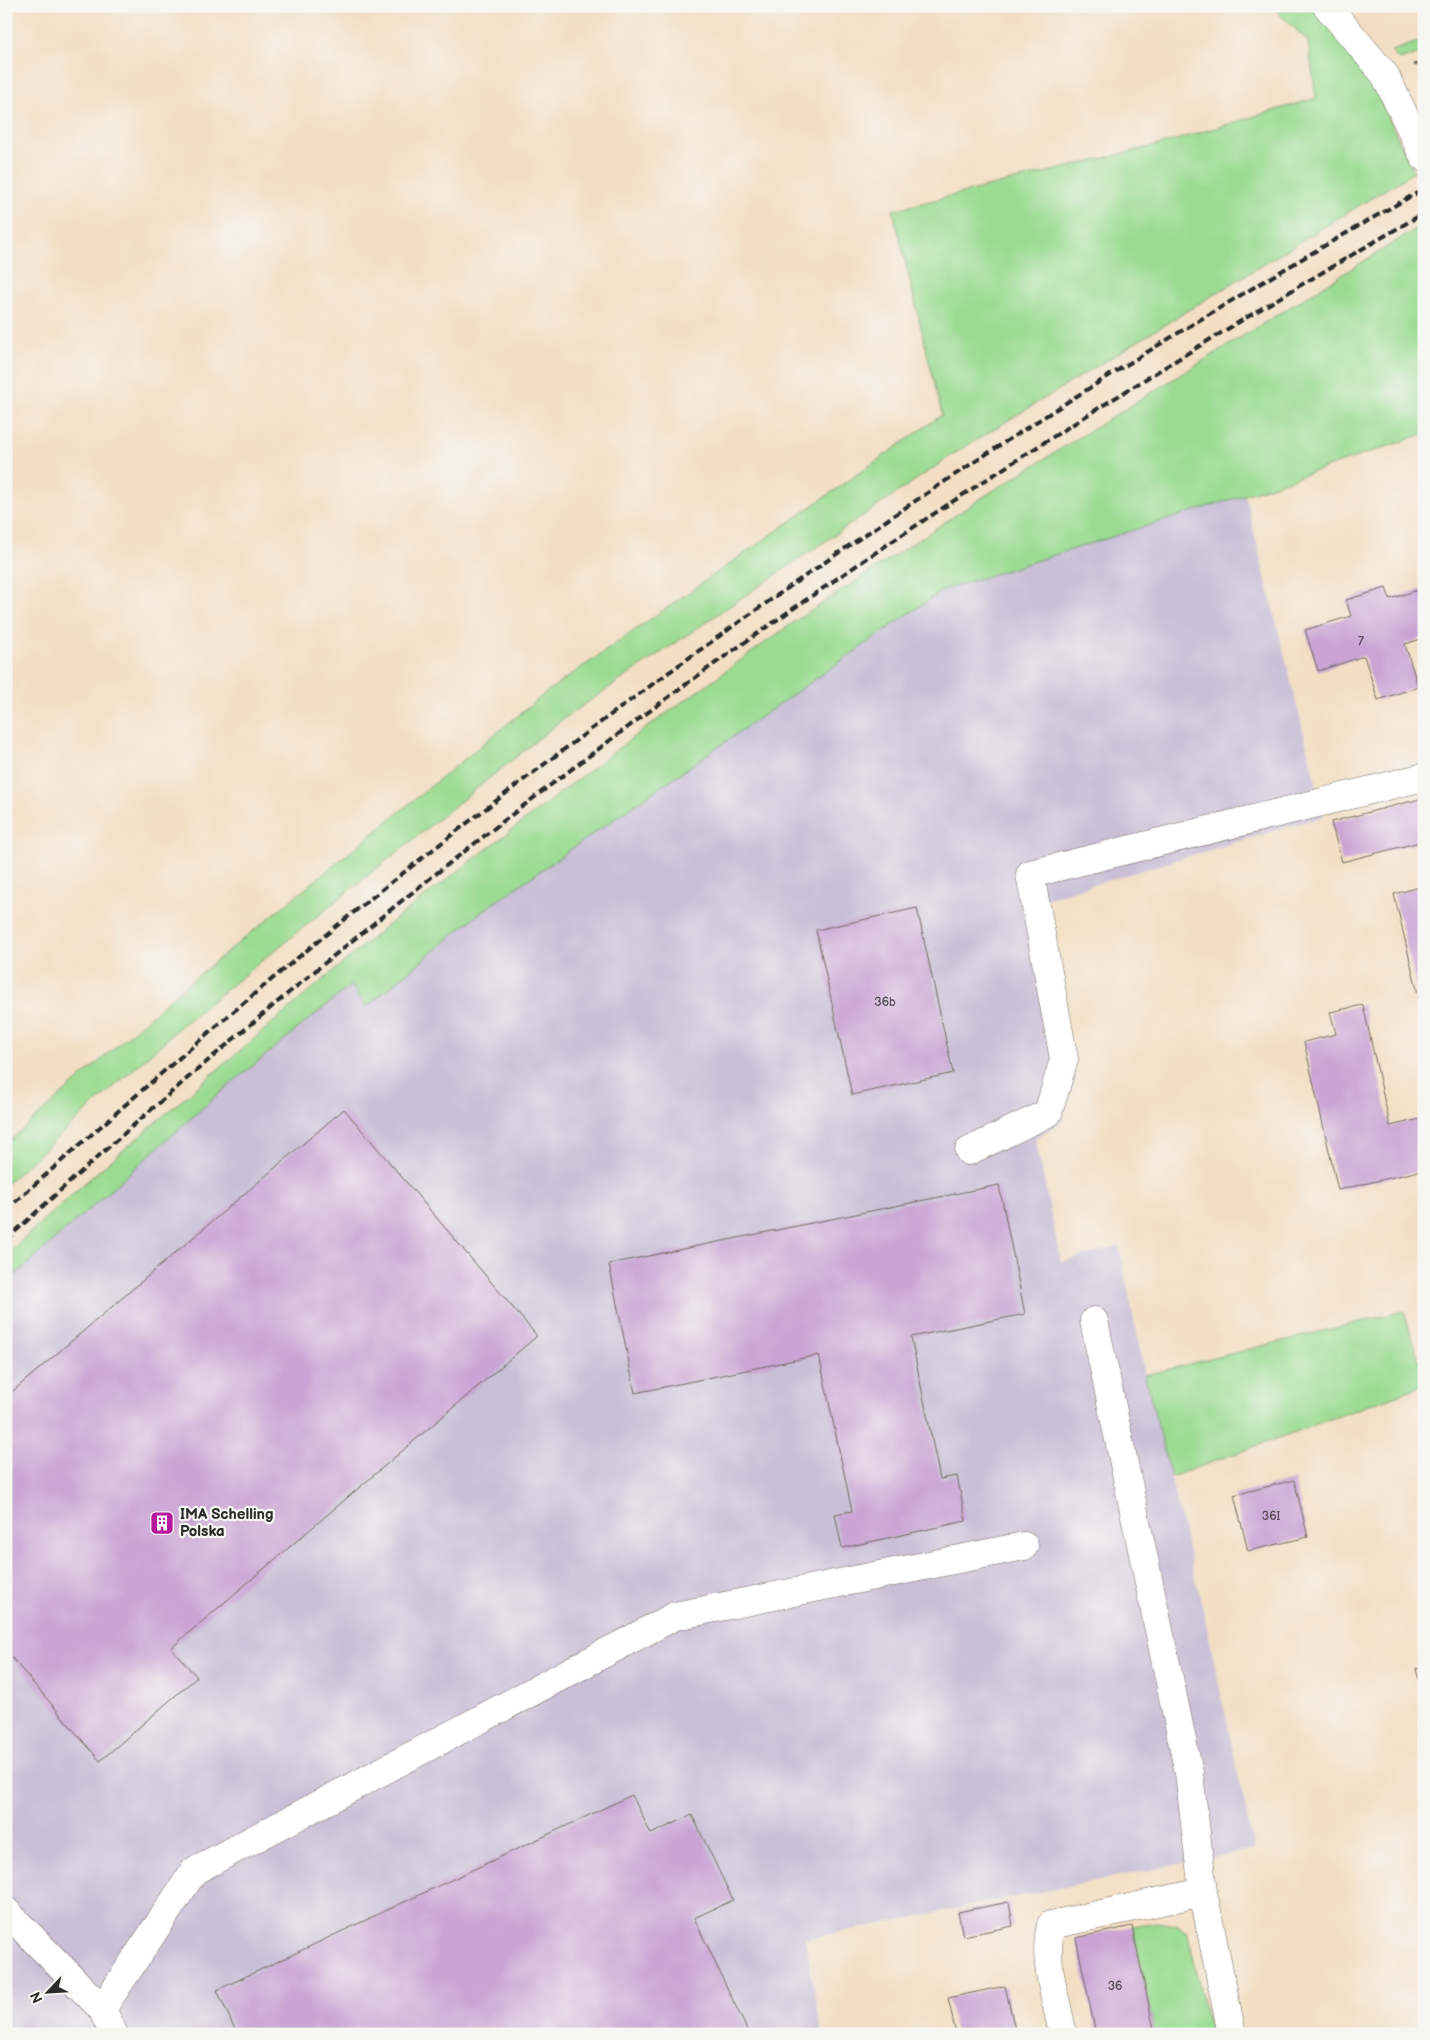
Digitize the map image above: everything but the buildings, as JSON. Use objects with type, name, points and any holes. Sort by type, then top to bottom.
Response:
[{"type":"street","points":[[1327,6],[1385,75],[1424,157]]},
{"type":"street","points":[[969,1151],[1048,1113],[1064,1059],[1030,874],[1424,777]]},
{"type":"street","points":[[1094,1321],[1189,1773],[1203,1892],[1232,2034]]},
{"type":"street","points":[[102,2009],[194,1871],[675,1616],[1024,1546]]},
{"type":"street","points":[[1063,2034],[1048,1962],[1047,1939],[1051,1925],[1203,1892]]},
{"type":"street","points":[[6,1911],[102,2009],[114,2034]]},
{"type":"shaded area","points":[[1245,495],[1324,816],[1042,900],[1075,1078],[1062,1122],[1035,1138],[1061,1262],[1119,1246],[1145,1375],[1203,1609],[1254,1849],[805,1939],[822,2034],[6,2034],[6,1283],[216,1096],[352,984],[366,1007],[481,912],[943,590]]},
{"type":"green space","points":[[1271,6],[1313,6],[1371,81],[1414,172],[960,450],[563,719],[188,1020],[6,1184],[6,1144],[173,996],[548,691],[942,415],[893,210],[1158,145],[1316,98],[1308,41]]},
{"type":"green space","points":[[1424,40],[1424,52],[1399,60],[1391,51]]},
{"type":"green space","points":[[1424,224],[1424,434],[1245,495],[943,590],[481,912],[366,1007],[351,985],[216,1096],[6,1283],[6,1255],[80,1187],[385,927],[628,741],[794,622],[983,497]]},
{"type":"green space","points":[[1404,1311],[1424,1376],[1424,1385],[1171,1477],[1145,1375]]},
{"type":"green space","points":[[1158,1922],[1175,1925],[1188,1934],[1210,2034],[1155,2034],[1132,1926]]},
{"type":"railway","points":[[6,1210],[188,1050],[374,896],[499,799],[754,611],[1017,434],[1287,268],[1424,189]]},
{"type":"railway","points":[[6,1240],[175,1089],[349,943],[528,802],[710,667],[884,547],[1062,431],[1242,320],[1424,213]]},
{"type":"place","name":"IMA Schelling Polska","points":[[162,1523]]}]
